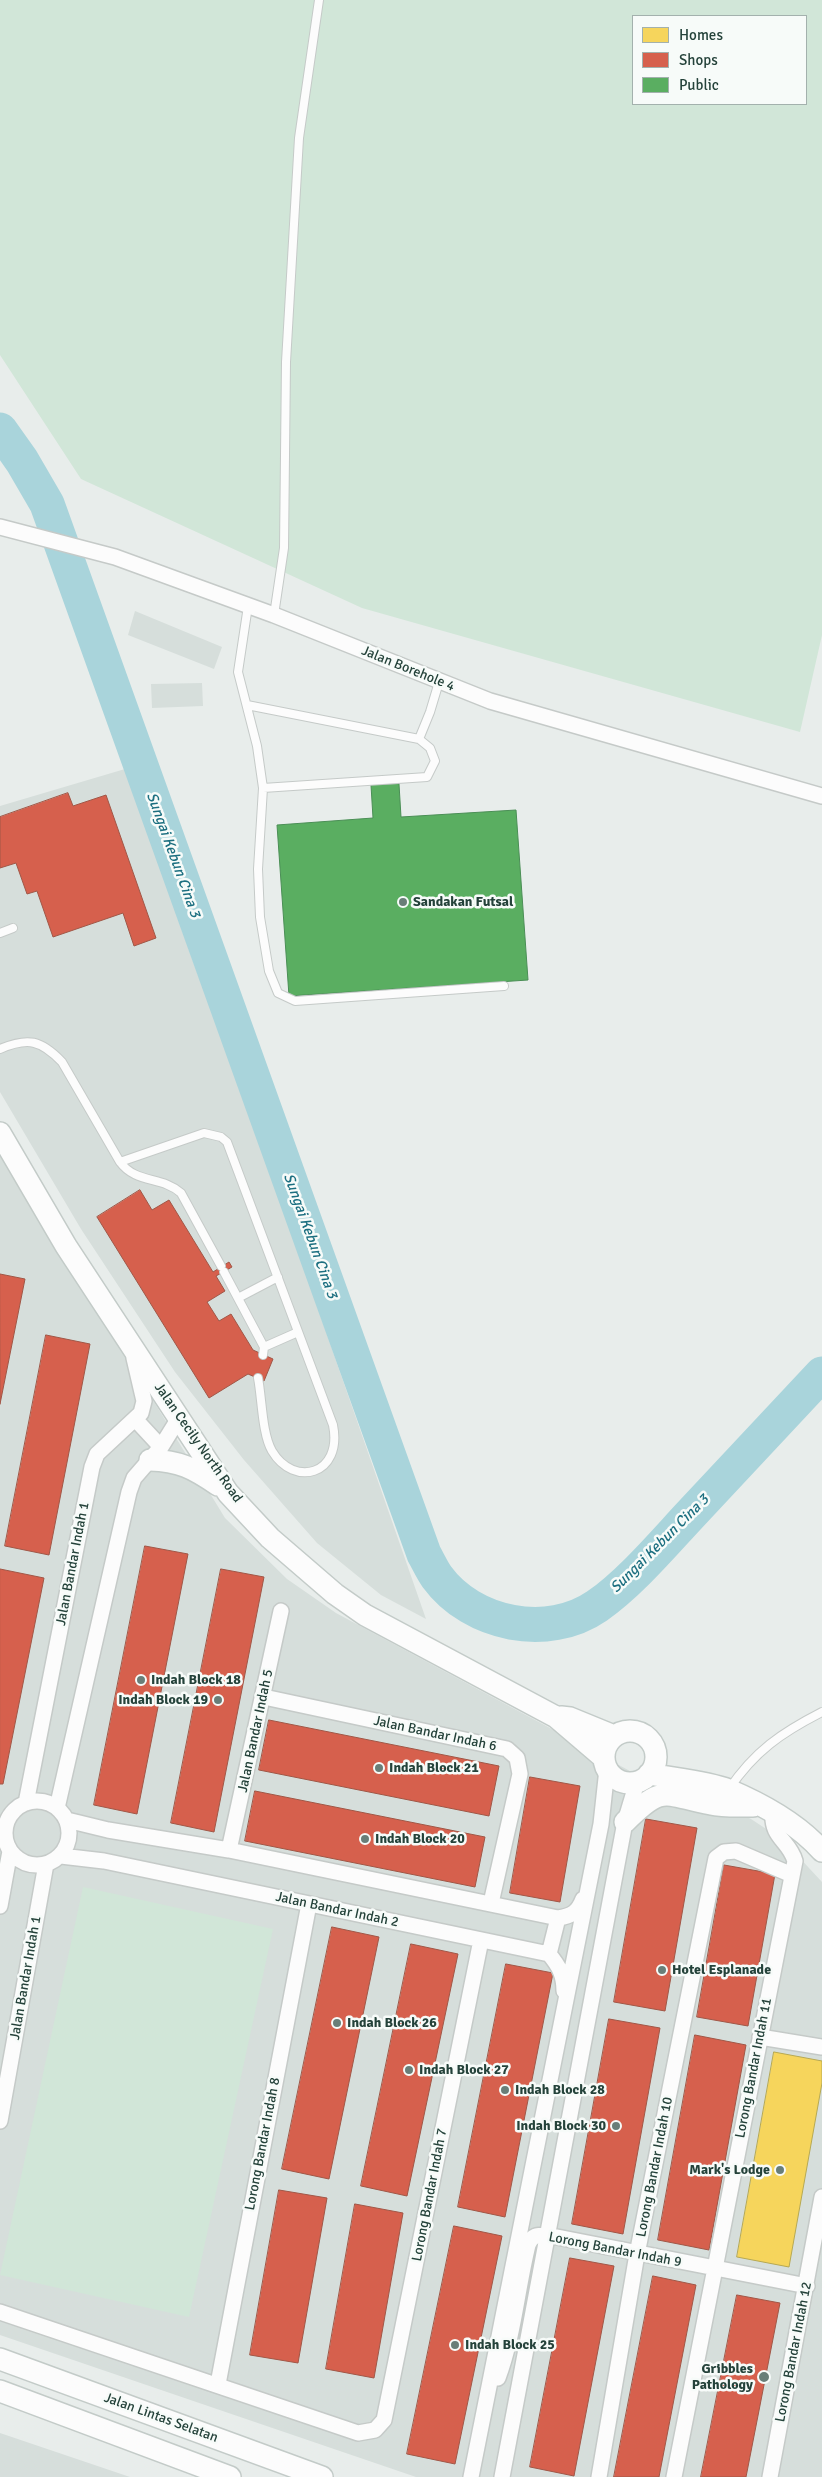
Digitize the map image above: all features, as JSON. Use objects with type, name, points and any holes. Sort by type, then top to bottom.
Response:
[{"type":"main road","name":"Jalan Cecily North Road","points":[[0,1133],[66,1246],[228,1493],[290,1558],[358,1610],[556,1717],[605,1763]]},
{"type":"main road","points":[[155,1453],[169,1460],[190,1466],[228,1493]]},
{"type":"main road","name":"Jalan Cecily North Road","points":[[556,1717],[570,1718],[614,1736]]},
{"type":"main road","points":[[643,1778],[655,1759],[652,1744],[638,1733],[622,1732],[614,1736],[608,1742],[605,1763],[619,1781],[643,1778],[725,1789]]},
{"type":"main road","points":[[655,1752],[767,1810],[795,1828],[822,1851]]},
{"type":"main road","points":[[625,1822],[640,1807],[655,1797],[666,1794],[711,1804],[767,1810]]},
{"type":"main road","name":"Jalan Lintas Selatan","points":[[0,2359],[322,2477]]},
{"type":"main road","points":[[0,2391],[230,2477]]},
{"type":"street","name":"Jalan Borehole 4","points":[[0,527],[115,556],[274,615],[490,701],[822,796]]},
{"type":"street","points":[[131,1345],[144,1401],[141,1413],[136,1420],[155,1453]]},
{"type":"street","points":[[5,1843],[26,1864],[46,1864],[61,1856],[69,1839],[62,1814],[129,1492],[134,1478],[155,1453],[179,1418]]},
{"type":"street","name":"Jalan Bandar Indah 1","points":[[22,1805],[92,1467],[97,1454],[136,1420]]},
{"type":"street","name":"Jalan Bandar Indah 5","points":[[230,1850],[281,1611]]},
{"type":"street","name":"Jalan Bandar Indah 6","points":[[264,1697],[507,1749],[517,1758],[520,1774],[491,1903]]},
{"type":"street","points":[[470,2477],[601,1824],[605,1763]]},
{"type":"street","points":[[502,2477],[625,1822],[643,1778]]},
{"type":"street","points":[[0,1804],[22,1805],[37,1801],[47,1802],[62,1814],[108,1830],[230,1850],[558,1918],[570,1916],[579,1909],[591,1874]]},
{"type":"street","points":[[0,1906],[7,1822],[22,1805]]},
{"type":"street","name":"Lorong Bandar Indah 11","points":[[674,2477],[795,1861],[793,1853],[775,1833],[767,1810]]},
{"type":"street","name":"Lorong Bandar Indah 10","points":[[599,2477],[637,2254],[716,1858],[724,1852],[736,1851],[792,1875]]},
{"type":"street","name":"Jalan Bandar Indah 2","points":[[61,1856],[104,1861],[549,1954]]},
{"type":"street","name":"Jalan Bandar Indah 1","points":[[0,2121],[46,1864]]},
{"type":"street","name":"Lorong Bandar Indah 8","points":[[218,2384],[309,1904]]},
{"type":"street","points":[[558,1918],[549,1954],[558,1965],[564,1979],[563,2015]]},
{"type":"street","name":"Lorong Bandar Indah 7","points":[[218,2384],[358,2433],[375,2430],[384,2420],[481,1940]]},
{"type":"street","points":[[760,2037],[822,2047]]},
{"type":"street","name":"Lorong Bandar Indah 12","points":[[770,2477],[807,2286],[822,2197]]},
{"type":"street","name":"Lorong Bandar Indah 9","points":[[486,2400],[497,2382],[506,2358],[528,2245],[531,2238],[537,2235],[547,2235],[716,2270],[807,2286]]},
{"type":"street","points":[[0,2312],[218,2384]]},
{"type":"lane","points":[[274,615],[284,548],[286,362],[299,138],[319,0]]},
{"type":"lane","points":[[248,606],[238,672],[247,705],[264,788],[258,869],[260,917],[269,971],[278,993],[295,1001],[504,986]]},
{"type":"lane","points":[[419,739],[439,682]]},
{"type":"lane","points":[[247,705],[419,739],[430,748],[435,761],[426,777],[264,788]]},
{"type":"lane","points":[[0,933],[13,928]]},
{"type":"lane","points":[[0,1049],[26,1042],[40,1044],[50,1050],[62,1062],[120,1162],[132,1174],[170,1186],[181,1193],[223,1269],[264,1351],[298,1332]]},
{"type":"lane","points":[[120,1162],[204,1133],[221,1136],[227,1142],[335,1435],[333,1454],[320,1468],[312,1471],[296,1470],[276,1456],[268,1441],[258,1378]]},
{"type":"lane","points":[[238,1298],[278,1277]]},
{"type":"lane","points":[[725,1789],[762,1750],[786,1730],[822,1712]]},
{"type":"shaded area","points":[[135,611],[222,647],[214,669],[128,635]]},
{"type":"shaded area","points":[[202,683],[203,706],[152,708],[151,684]]},
{"type":"shaded area","points":[[125,769],[195,967],[247,1105],[426,1619],[381,1595],[317,1543],[244,1460],[175,1372],[81,1229],[0,1092],[0,806]]},
{"type":"shaded area","points":[[0,1150],[225,1518],[287,1579],[336,1613],[656,1785],[719,1803],[751,1819],[783,1840],[822,1882],[822,2477],[416,2477],[0,2335]]},
{"type":"shaded area","points":[[0,2433],[130,2477],[0,2477]]},
{"type":"green space","points":[[0,0],[822,0],[822,635],[800,732],[362,608],[81,479],[0,355]]},
{"type":"green space","points":[[83,1887],[273,1929],[189,2317],[0,2275]]},
{"type":"building: Homes","name":"Mark's Lodge","points":[[774,2052],[822,2061],[822,2083],[789,2267],[737,2257]]},
{"type":"building: Shops","points":[[68,793],[73,806],[106,795],[156,938],[134,946],[123,913],[53,937],[37,891],[27,894],[16,863],[0,868],[0,817]]},
{"type":"building: Shops","points":[[140,1190],[152,1210],[169,1200],[213,1272],[229,1262],[232,1267],[216,1276],[225,1291],[207,1302],[219,1321],[231,1314],[253,1350],[273,1359],[264,1381],[248,1374],[209,1398],[97,1217]]},
{"type":"building: Shops","points":[[0,1274],[25,1279],[0,1404]]},
{"type":"building: Shops","points":[[46,1335],[90,1344],[49,1555],[5,1546]]},
{"type":"building: Shops","name":"Indah Block 18","points":[[145,1546],[188,1554],[137,1814],[94,1805]]},
{"type":"building: Shops","points":[[0,1569],[44,1578],[3,1784],[0,1784]]},
{"type":"building: Shops","name":"Indah Block 19","points":[[221,1569],[264,1577],[214,1832],[171,1823]]},
{"type":"building: Shops","name":"Indah Block 21","points":[[269,1720],[499,1766],[489,1816],[259,1770]]},
{"type":"building: Shops","points":[[530,1777],[580,1786],[560,1902],[510,1893]]},
{"type":"building: Shops","name":"Indah Block 20","points":[[255,1791],[485,1837],[475,1887],[245,1841]]},
{"type":"building: Shops","points":[[646,1819],[697,1828],[665,2011],[614,2002]]},
{"type":"building: Shops","points":[[724,1865],[775,1874],[748,2026],[697,2017]]},
{"type":"building: Shops","name":"Indah Block 26","points":[[332,1927],[379,1937],[329,2179],[282,2169]]},
{"type":"building: Shops","name":"Indah Block 27","points":[[411,1944],[458,1954],[407,2196],[361,2186]]},
{"type":"building: Shops","name":"Indah Block 28","points":[[506,1964],[553,1973],[505,2217],[458,2207]]},
{"type":"building: Shops","name":"Indah Block 30","points":[[609,2019],[660,2028],[623,2234],[572,2224]]},
{"type":"building: Shops","points":[[695,2035],[746,2045],[709,2250],[658,2240]]},
{"type":"building: Shops","points":[[279,2190],[327,2198],[298,2363],[250,2355]]},
{"type":"building: Shops","points":[[355,2204],[403,2213],[374,2378],[326,2369]]},
{"type":"building: Shops","name":"Indah Block 25","points":[[454,2226],[502,2236],[455,2464],[407,2454]]},
{"type":"building: Shops","points":[[570,2258],[614,2266],[574,2476],[530,2467]]},
{"type":"building: Shops","points":[[653,2276],[696,2285],[659,2477],[614,2477]]},
{"type":"building: Shops","points":[[737,2295],[780,2303],[746,2477],[701,2477]]},
{"type":"building: Public","name":"Sandakan Futsal","points":[[399,784],[401,817],[516,810],[528,980],[289,996],[277,825],[373,818],[371,785]]},
{"type":"waterway","name":"Sungai Kebun Cina 3","points":[[0,430],[22,461],[47,504],[424,1554],[437,1577],[452,1593],[470,1607],[490,1616],[512,1622],[556,1623],[577,1616],[597,1606],[621,1587],[657,1551],[822,1374]]},
{"type":"place","name":"Sandakan Futsal","points":[[403,902]]},
{"type":"place","name":"Indah Block 18","points":[[141,1680]]},
{"type":"place","name":"Indah Block 19","points":[[218,1700]]},
{"type":"place","name":"Indah Block 21","points":[[379,1768]]},
{"type":"place","name":"Indah Block 20","points":[[365,1839]]},
{"type":"place","name":"Hotel Esplanade","points":[[662,1970]]},
{"type":"place","name":"Indah Block 26","points":[[337,2023]]},
{"type":"place","name":"Indah Block 27","points":[[409,2070]]},
{"type":"place","name":"Indah Block 28","points":[[505,2090]]},
{"type":"place","name":"Indah Block 30","points":[[616,2126]]},
{"type":"place","name":"Mark's Lodge","points":[[780,2170]]},
{"type":"place","name":"Indah Block 25","points":[[455,2345]]},
{"type":"place","name":"Gribbles Pathology","points":[[764,2377]]}]
